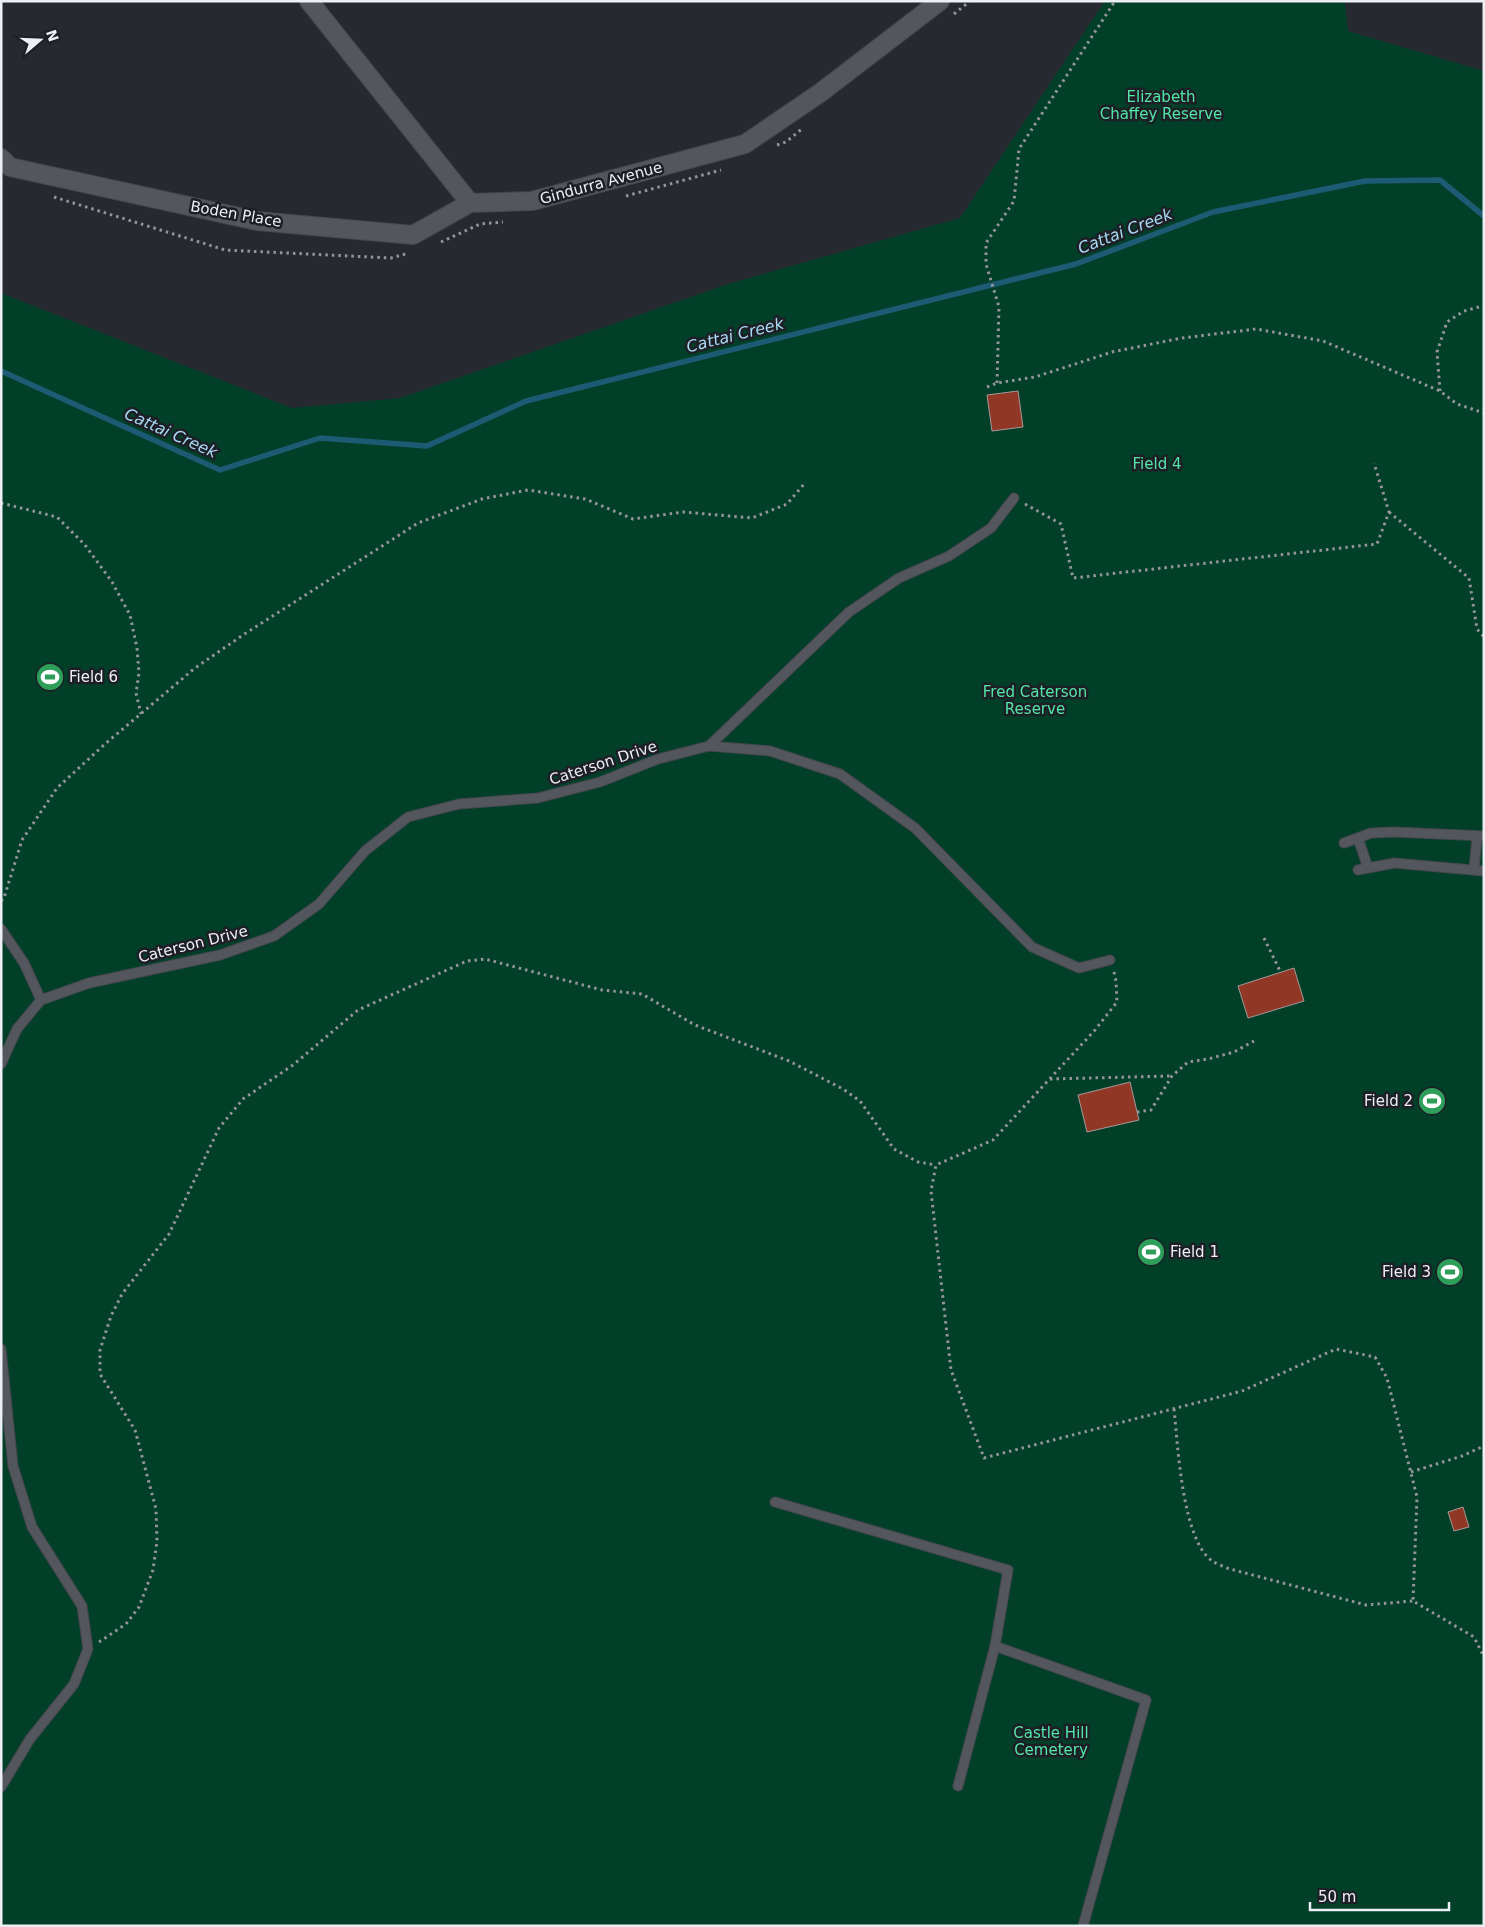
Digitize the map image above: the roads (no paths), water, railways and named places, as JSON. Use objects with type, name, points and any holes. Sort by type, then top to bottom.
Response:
[{"type":"street","points":[[309,1],[470,202]]},
{"type":"street","name":"Gindurra Avenue","points":[[470,202],[532,201],[745,144],[820,93],[940,1]]},
{"type":"street","name":"Boden Place","points":[[1,158],[10,167],[257,221],[413,235],[470,202]]},
{"type":"lane","points":[[709,746],[849,612],[899,578],[949,556],[977,537],[990,528],[1014,498]]},
{"type":"lane","name":"Caterson Drive","points":[[41,1000],[89,983],[220,955],[274,936],[319,904],[365,851],[408,817],[459,804],[538,798],[600,782],[658,759],[709,746],[770,751],[840,774],[915,828],[1032,947],[1079,968],[1110,960]]},
{"type":"lane","points":[[1344,843],[1371,833],[1394,832],[1481,836],[1474,870]]},
{"type":"lane","points":[[1358,838],[1368,868]]},
{"type":"lane","points":[[1358,870],[1394,863],[1484,871]]},
{"type":"lane","points":[[1,929],[24,964],[41,1000],[17,1029],[1,1064]]},
{"type":"lane","points":[[1,1349],[13,1466],[32,1528],[82,1606],[88,1649],[74,1684],[30,1739],[1,1787]]},
{"type":"lane","points":[[775,1502],[1008,1570],[995,1646],[958,1786]]},
{"type":"lane","points":[[995,1646],[1146,1700],[1083,1926]]},
{"type":"waterway","name":"Cattai Creek","points":[[1,371],[220,470],[320,438],[427,446],[526,401],[1076,264],[1213,212],[1365,181],[1440,180],[1484,216]]},
{"type":"place","name":"Field 6","points":[[50,677]]},
{"type":"place","name":"Field 2","points":[[1432,1101]]},
{"type":"place","name":"Field 1","points":[[1151,1252]]},
{"type":"place","name":"Field 3","points":[[1450,1272]]},
{"type":"park label","name":"Elizabeth Chaffey Reserve","points":[[1161,106]]},
{"type":"park label","name":"Field 4","points":[[1157,464]]},
{"type":"park label","name":"Fred Caterson Reserve","points":[[1035,700]]},
{"type":"park label","name":"Castle Hill Cemetery","points":[[1051,1742]]}]
